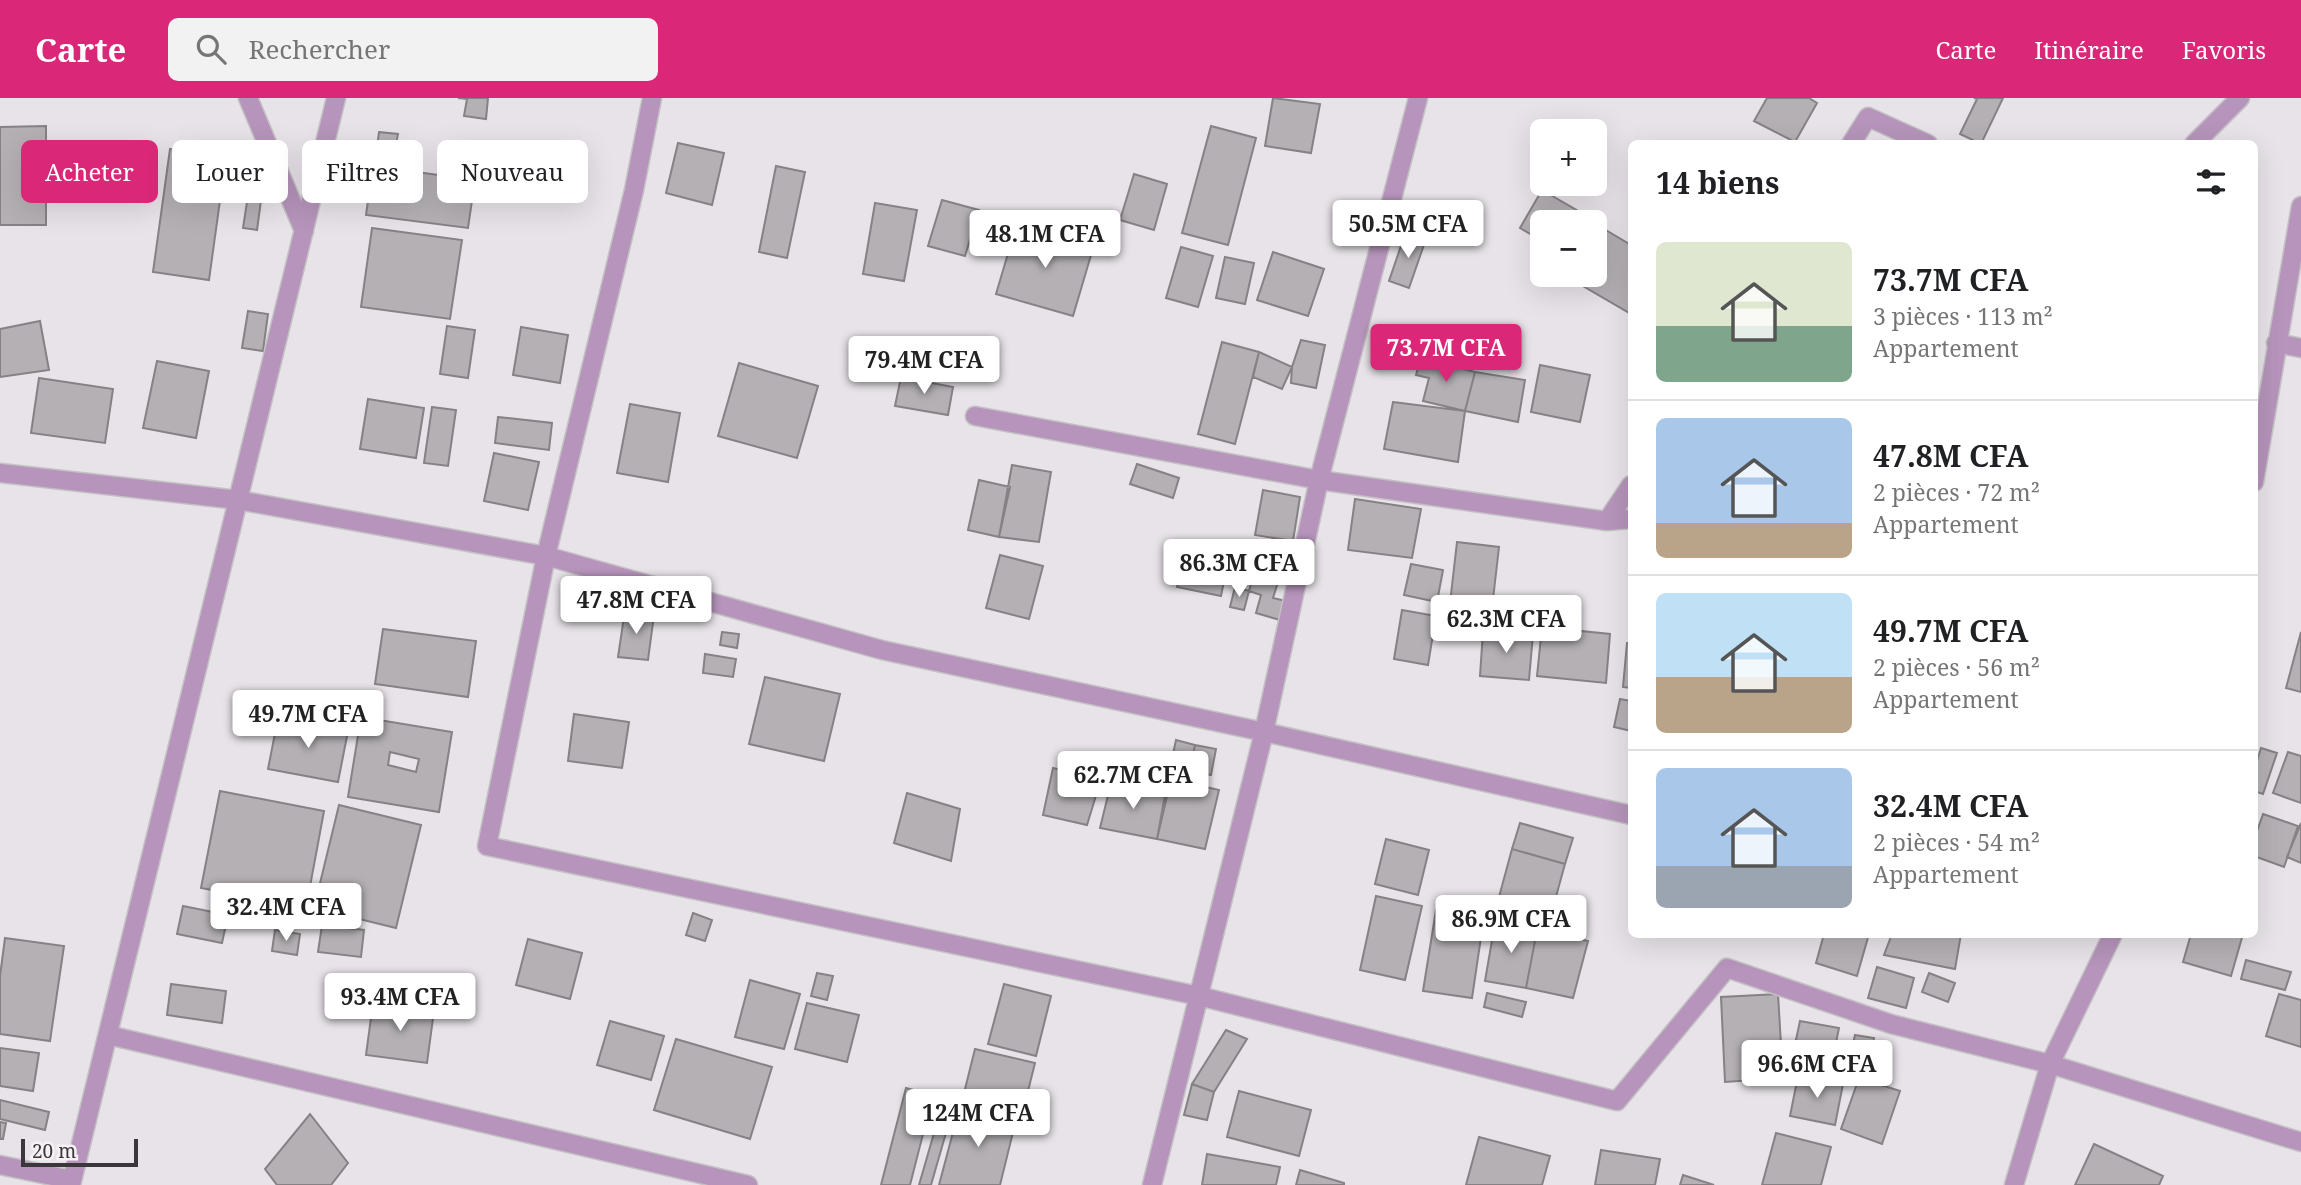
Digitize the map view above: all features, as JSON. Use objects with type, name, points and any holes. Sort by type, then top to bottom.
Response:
[{"type":"street","points":[[248,98],[304,231]]},
{"type":"street","points":[[0,1165],[72,1182],[336,98]]},
{"type":"street","points":[[652,98],[634,190],[546,556],[486,846],[1199,996],[1617,1101],[1727,968],[1891,1024],[2050,1064],[2301,1142]]},
{"type":"street","points":[[1152,1185],[1264,732],[1319,480],[1418,98]]},
{"type":"street","points":[[2198,140],[2240,98]]},
{"type":"street","points":[[1854,140],[1868,117],[1919,140]]},
{"type":"street","points":[[2258,457],[2301,206]]},
{"type":"street","points":[[2276,343],[2301,348]]},
{"type":"street","points":[[975,416],[1319,480],[1607,522],[1628,519]]},
{"type":"street","points":[[0,473],[238,500],[546,556],[883,650],[1628,814]]},
{"type":"street","points":[[1607,522],[1628,490]]},
{"type":"street","points":[[2014,1185],[2050,1064],[2111,938]]},
{"type":"street","points":[[108,1035],[748,1185]]},
{"type":"building","points":[[458,98],[488,98],[486,119],[464,116],[467,99]]},
{"type":"building","points":[[1273,98],[1320,104],[1311,153],[1265,146]]},
{"type":"building","points":[[1767,98],[1809,98],[1817,103],[1796,140],[1754,121]]},
{"type":"building","points":[[1974,98],[2003,98],[1983,140],[1973,140],[1960,134],[1977,99]]},
{"type":"building","points":[[46,126],[46,140],[21,140],[21,203],[46,203],[46,225],[0,225],[0,127]]},
{"type":"building","points":[[1211,126],[1256,138],[1228,245],[1182,233]]},
{"type":"building","points":[[379,132],[398,134],[397,140],[378,140]]},
{"type":"building","points":[[678,143],[724,153],[712,205],[666,193]]},
{"type":"building","points":[[172,149],[172,203],[220,203],[209,280],[153,272]]},
{"type":"building","points":[[776,166],[805,172],[787,258],[759,252]]},
{"type":"building","points":[[423,173],[437,175],[437,203],[472,203],[468,228],[366,215],[368,203],[423,203]]},
{"type":"building","points":[[1134,174],[1167,184],[1154,230],[1120,220]]},
{"type":"building","points":[[1539,196],[1552,196],[1577,210],[1530,210]]},
{"type":"building","points":[[942,200],[979,210],[965,256],[928,246]]},
{"type":"building","points":[[247,203],[261,203],[257,230],[243,228]]},
{"type":"building","points":[[875,203],[917,210],[904,281],[863,274]]},
{"type":"building","points":[[1530,211],[1530,234],[1520,228]]},
{"type":"building","points":[[1017,223],[1094,245],[1073,316],[996,294]]},
{"type":"building","points":[[372,228],[462,240],[450,319],[361,307]]},
{"type":"building","points":[[1607,231],[1628,243],[1628,312],[1585,287],[1607,287]]},
{"type":"building","points":[[1427,236],[1409,288],[1389,281],[1404,237]]},
{"type":"building","points":[[1181,247],[1213,256],[1198,307],[1166,298]]},
{"type":"building","points":[[1273,252],[1324,269],[1308,316],[1257,300]]},
{"type":"building","points":[[1225,257],[1254,263],[1245,304],[1216,298]]},
{"type":"building","points":[[248,311],[268,314],[263,351],[242,348]]},
{"type":"building","points":[[40,321],[49,370],[0,377],[0,329]]},
{"type":"building","points":[[447,326],[475,330],[468,378],[440,374]]},
{"type":"building","points":[[521,327],[568,335],[560,383],[513,375]]},
{"type":"building","points":[[1301,340],[1325,345],[1316,388],[1291,383],[1292,367]]},
{"type":"building","points":[[1222,342],[1259,352],[1235,444],[1198,434]]},
{"type":"building","points":[[1259,352],[1292,367],[1282,389],[1253,377]]},
{"type":"building","points":[[1421,358],[1475,372],[1465,411],[1423,401],[1429,378],[1416,375]]},
{"type":"building","points":[[157,361],[209,371],[196,438],[143,428]]},
{"type":"building","points":[[739,363],[818,386],[797,458],[718,436]]},
{"type":"building","points":[[1540,365],[1590,375],[1580,422],[1531,412]]},
{"type":"building","points":[[1475,372],[1525,380],[1518,422],[1465,411]]},
{"type":"building","points":[[901,377],[953,387],[948,415],[895,406]]},
{"type":"building","points":[[39,378],[113,389],[105,443],[31,433]]},
{"type":"building","points":[[368,399],[424,408],[416,458],[360,449]]},
{"type":"building","points":[[1393,402],[1465,411],[1458,462],[1384,449]]},
{"type":"building","points":[[630,404],[680,413],[668,482],[617,473]]},
{"type":"building","points":[[432,407],[456,410],[448,466],[424,463]]},
{"type":"building","points":[[498,417],[552,423],[549,450],[495,443]]},
{"type":"building","points":[[494,453],[539,462],[528,510],[484,501]]},
{"type":"building","points":[[1137,464],[1179,478],[1173,498],[1130,484]]},
{"type":"building","points":[[1012,465],[1051,472],[1039,542],[999,537]]},
{"type":"building","points":[[979,480],[1010,487],[999,537],[968,530]]},
{"type":"building","points":[[1263,490],[1300,497],[1293,541],[1255,535]]},
{"type":"building","points":[[1355,499],[1421,509],[1412,558],[1348,550]]},
{"type":"building","points":[[1457,542],[1499,547],[1492,608],[1450,603]]},
{"type":"building","points":[[1185,548],[1229,557],[1221,596],[1177,587]]},
{"type":"building","points":[[1000,555],[1043,566],[1029,619],[986,608]]},
{"type":"building","points":[[1411,564],[1443,570],[1437,602],[1404,595]]},
{"type":"building","points":[[1254,572],[1279,579],[1273,598],[1286,601],[1280,620],[1256,613],[1261,595],[1249,591]]},
{"type":"building","points":[[1235,587],[1249,591],[1244,610],[1230,607]]},
{"type":"building","points":[[625,610],[654,615],[648,660],[618,657]]},
{"type":"building","points":[[1402,610],[1436,616],[1428,665],[1394,659]]},
{"type":"building","points":[[1542,627],[1610,634],[1606,683],[1537,676]]},
{"type":"building","points":[[383,629],[476,641],[468,697],[375,684]]},
{"type":"building","points":[[1483,631],[1533,634],[1529,680],[1480,676]]},
{"type":"building","points":[[722,632],[739,634],[737,648],[720,645]]},
{"type":"building","points":[[2301,632],[2301,692],[2286,688]]},
{"type":"building","points":[[1627,643],[1628,643],[1628,688],[1623,687]]},
{"type":"building","points":[[705,654],[736,659],[733,677],[703,673]]},
{"type":"building","points":[[765,677],[840,694],[824,761],[749,744]]},
{"type":"building","points":[[1620,699],[1628,700],[1628,730],[1614,727]]},
{"type":"building","points":[[574,714],[629,722],[622,768],[568,761]]},
{"type":"building","points":[[361,717],[452,732],[439,812],[348,797]],"holes":[[[390,752],[419,759],[416,772],[388,765]]]},
{"type":"building","points":[[278,718],[348,731],[338,782],[268,769]]},
{"type":"building","points":[[1176,740],[1195,745],[1190,771],[1170,768]]},
{"type":"building","points":[[1195,745],[1216,749],[1211,775],[1190,771]]},
{"type":"building","points":[[2261,748],[2277,753],[2263,794],[2258,792],[2258,757]]},
{"type":"building","points":[[2288,752],[2301,756],[2301,803],[2273,793]]},
{"type":"building","points":[[1053,768],[1101,779],[1087,825],[1043,815]]},
{"type":"building","points":[[1171,779],[1219,790],[1205,849],[1157,839]]},
{"type":"building","points":[[1111,783],[1165,795],[1157,839],[1100,828]]},
{"type":"building","points":[[220,791],[324,811],[306,908],[201,888]]},
{"type":"building","points":[[907,793],[960,809],[951,861],[894,843]]},
{"type":"building","points":[[339,805],[421,825],[396,928],[314,908]]},
{"type":"building","points":[[2263,814],[2298,826],[2284,867],[2258,857],[2258,828]]},
{"type":"building","points":[[1520,823],[1573,838],[1565,864],[1512,849]]},
{"type":"building","points":[[2301,823],[2301,863],[2287,857]]},
{"type":"building","points":[[1386,839],[1429,850],[1418,895],[1375,884]]},
{"type":"building","points":[[1512,849],[1565,864],[1549,922],[1496,908]]},
{"type":"building","points":[[1376,896],[1422,906],[1405,980],[1360,970]]},
{"type":"building","points":[[183,906],[228,915],[222,943],[177,934]]},
{"type":"building","points":[[1436,910],[1484,917],[1472,998],[1423,991]]},
{"type":"building","points":[[693,913],[712,920],[705,941],[686,935]]},
{"type":"building","points":[[1495,923],[1537,930],[1526,988],[1485,981]]},
{"type":"building","points":[[322,925],[364,930],[361,957],[318,952]]},
{"type":"building","points":[[275,930],[300,934],[297,955],[272,951]]},
{"type":"building","points":[[1537,930],[1588,941],[1573,998],[1526,988]]},
{"type":"building","points":[[5,938],[64,946],[50,1041],[0,1034],[0,976]]},
{"type":"building","points":[[1823,938],[1868,938],[1857,976],[1816,963]]},
{"type":"building","points":[[1890,938],[1960,938],[1955,969],[1884,955]]},
{"type":"building","points":[[2190,938],[2242,938],[2231,976],[2183,962]]},
{"type":"building","points":[[528,939],[582,953],[570,999],[516,985]]},
{"type":"building","points":[[2246,960],[2291,972],[2285,990],[2241,979]]},
{"type":"building","points":[[1877,967],[1914,978],[1906,1008],[1868,998]]},
{"type":"building","points":[[817,973],[833,976],[827,1000],[811,996]]},
{"type":"building","points":[[1929,973],[1955,983],[1948,1002],[1922,992]]},
{"type":"building","points":[[750,980],[800,994],[784,1049],[735,1037]]},
{"type":"building","points":[[171,984],[226,991],[222,1023],[167,1015]]},
{"type":"building","points":[[1004,984],[1051,996],[1036,1056],[988,1044]]},
{"type":"building","points":[[1487,993],[1526,1002],[1522,1017],[1484,1007]]},
{"type":"building","points":[[1778,994],[1783,1078],[1725,1082],[1721,997]]},
{"type":"building","points":[[2279,994],[2301,1000],[2301,1047],[2266,1036]]},
{"type":"building","points":[[373,1003],[434,1011],[427,1063],[366,1055]]},
{"type":"building","points":[[807,1003],[859,1015],[847,1062],[795,1049]]},
{"type":"building","points":[[610,1021],[664,1036],[651,1080],[597,1065]]},
{"type":"building","points":[[1800,1021],[1839,1028],[1829,1076],[1790,1068]]},
{"type":"building","points":[[1226,1030],[1247,1039],[1214,1092],[1192,1084]]},
{"type":"building","points":[[1855,1035],[1874,1038],[1869,1062],[1850,1058]]},
{"type":"building","points":[[676,1039],[772,1067],[750,1139],[654,1110]]},
{"type":"building","points":[[0,1048],[39,1053],[33,1091],[0,1086]]},
{"type":"building","points":[[975,1049],[1035,1063],[1024,1107],[964,1093]]},
{"type":"building","points":[[1798,1076],[1843,1084],[1835,1125],[1790,1116]]},
{"type":"building","points":[[1859,1078],[1900,1091],[1882,1144],[1841,1129]]},
{"type":"building","points":[[1192,1084],[1214,1092],[1207,1120],[1184,1115]]},
{"type":"building","points":[[906,1088],[933,1095],[910,1185],[881,1185]]},
{"type":"building","points":[[1239,1091],[1311,1110],[1299,1156],[1227,1137]]},
{"type":"building","points":[[0,1100],[49,1112],[45,1130],[0,1119]]},
{"type":"building","points":[[943,1102],[954,1105],[931,1185],[919,1185]]},
{"type":"building","points":[[960,1106],[1016,1120],[1000,1185],[939,1185]]},
{"type":"building","points":[[310,1114],[348,1163],[331,1185],[277,1185],[265,1169]]},
{"type":"building","points":[[0,1122],[6,1123],[3,1139],[0,1139]]},
{"type":"building","points":[[1776,1133],[1831,1147],[1821,1185],[1762,1185]]},
{"type":"building","points":[[1479,1137],[1550,1156],[1542,1185],[1466,1185]]},
{"type":"building","points":[[2094,1144],[2163,1176],[2159,1185],[2075,1185]]},
{"type":"building","points":[[1601,1150],[1660,1159],[1655,1185],[1595,1185]]},
{"type":"building","points":[[1207,1154],[1280,1167],[1276,1185],[1202,1185]]},
{"type":"building","points":[[1300,1170],[1344,1183],[1344,1185],[1296,1185]]},
{"type":"building","points":[[1683,1175],[1714,1185],[1680,1185]]}]
